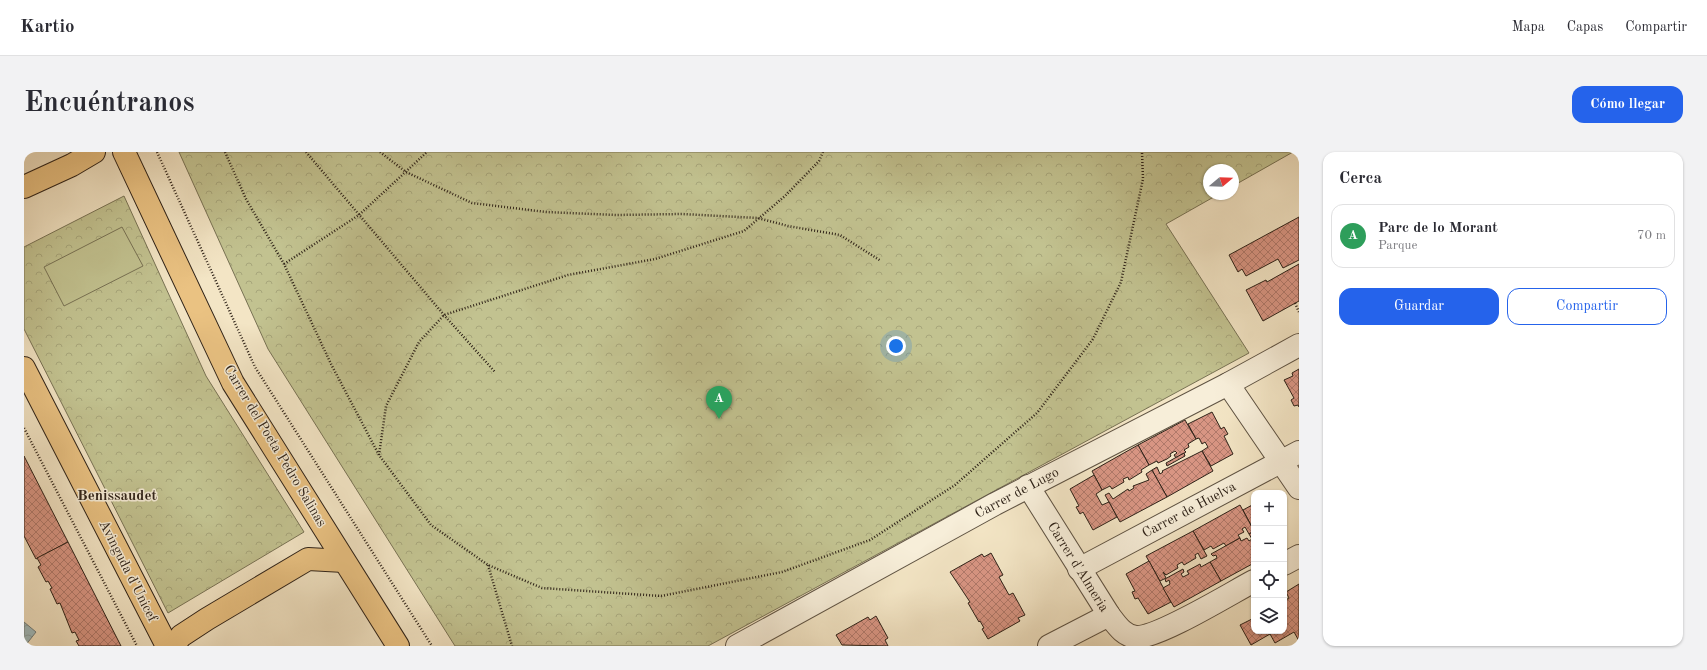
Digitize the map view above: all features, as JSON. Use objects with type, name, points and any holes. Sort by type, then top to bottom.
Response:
[{"type":"main road","points":[[24,187],[72,165],[94,152]]},
{"type":"main road","name":"Carrer del Poeta Pedro Salinas","points":[[124,152],[233,383],[398,646]]},
{"type":"main road","name":"Avinguda d'Unicef","points":[[24,368],[167,646]]},
{"type":"main road","points":[[173,646],[181,636],[206,619],[308,560],[344,561]]},
{"type":"street","name":"Carrer de Lugo","points":[[737,646],[768,639],[1028,486],[1228,384],[1299,345]]},
{"type":"street","points":[[1228,384],[1290,456],[1299,488]]},
{"type":"street","name":"Carrer de Huelva","points":[[1079,569],[1290,456]]},
{"type":"street","name":"Carrer d'Almeria","points":[[1028,486],[1109,616],[1122,632],[1137,637],[1158,631],[1251,583]]},
{"type":"street","points":[[1287,562],[1299,556]]},
{"type":"street","points":[[1049,646],[1109,616]]},
{"type":"path","points":[[157,152],[255,367],[432,646]]},
{"type":"path","points":[[225,152],[246,199],[284,264],[332,366],[378,455],[431,524],[488,565],[542,588],[661,596],[782,572],[870,540],[955,485],[1037,413],[1093,339],[1121,282],[1143,179],[1142,152]]},
{"type":"path","points":[[306,152],[444,315],[495,372]]},
{"type":"path","points":[[380,152],[406,172],[472,203],[546,212],[616,215],[682,214],[758,218],[788,226],[840,235],[881,260]]},
{"type":"path","points":[[284,264],[359,215],[427,152]]},
{"type":"path","points":[[378,455],[386,406],[419,342],[444,315],[568,275],[655,259],[744,231],[785,196],[819,161],[823,152]]},
{"type":"path","points":[[1295,303],[1299,312]]},
{"type":"path","points":[[24,428],[137,646]]},
{"type":"path","points":[[488,565],[512,646]]},
{"type":"green space","points":[[179,152],[1293,152],[1239,183],[1239,164],[1203,164],[1203,200],[1208,200],[1166,224],[1249,353],[708,646],[455,646],[268,349]]},
{"type":"green space","points":[[124,196],[206,376],[304,532],[168,613],[24,329],[24,247]]},
{"type":"green space","points":[[122,227],[143,266],[64,306],[44,267]]},
{"type":"water","points":[[24,622],[36,632],[25,646],[24,646]]},
{"type":"building","points":[[1299,217],[1299,260],[1283,268],[1278,259],[1246,276],[1242,269],[1238,272],[1229,255]]},
{"type":"building","points":[[1299,264],[1299,301],[1263,321],[1246,290],[1266,280],[1267,282]]},
{"type":"building","points":[[1299,369],[1299,407],[1298,405],[1294,406],[1291,400],[1294,398],[1284,380],[1293,376],[1292,373]]},
{"type":"building","points":[[1212,412],[1221,429],[1224,427],[1228,434],[1224,436],[1233,454],[1211,466],[1202,451],[1208,447],[1205,442],[1202,444],[1199,438],[1196,439],[1188,424]]},
{"type":"building","points":[[1185,420],[1196,439],[1188,444],[1189,447],[1184,450],[1186,452],[1176,458],[1174,455],[1177,453],[1175,451],[1170,454],[1171,456],[1167,459],[1158,463],[1157,461],[1149,465],[1138,445]]},
{"type":"building","points":[[1138,445],[1149,465],[1141,470],[1142,472],[1129,480],[1128,477],[1123,479],[1124,482],[1112,489],[1110,486],[1102,490],[1092,471]]},
{"type":"building","points":[[1202,451],[1213,471],[1167,497],[1152,470],[1157,467],[1160,474],[1163,472],[1162,471]]},
{"type":"building","points":[[1184,453],[1185,456],[1167,466],[1166,463]]},
{"type":"building","points":[[24,456],[68,542],[36,559],[24,536]]},
{"type":"building","points":[[1152,470],[1167,497],[1120,522],[1105,495],[1109,493],[1113,499],[1128,489],[1129,491],[1134,488],[1133,486],[1149,480],[1146,474]]},
{"type":"building","points":[[1094,475],[1102,490],[1096,494],[1102,505],[1109,502],[1117,517],[1093,530],[1083,512],[1080,514],[1076,507],[1079,506],[1070,489]]},
{"type":"building","points":[[1240,505],[1251,525],[1251,533],[1249,534],[1245,527],[1242,529],[1244,532],[1238,535],[1240,538],[1226,546],[1224,543],[1213,549],[1211,546],[1204,550],[1193,531]]},
{"type":"building","points":[[1251,506],[1251,525],[1243,510]]},
{"type":"building","points":[[1193,531],[1207,556],[1201,559],[1198,553],[1195,555],[1196,558],[1184,565],[1182,562],[1177,565],[1178,568],[1166,575],[1163,572],[1166,578],[1160,581],[1146,556]]},
{"type":"building","points":[[1240,538],[1241,541],[1247,538],[1249,541],[1251,540],[1251,565],[1221,581],[1210,562],[1217,558],[1216,555],[1213,556],[1211,554]]},
{"type":"building","points":[[68,542],[121,646],[79,646],[76,641],[79,640],[75,632],[72,633],[60,603],[57,604],[50,589],[52,588],[48,581],[46,582],[38,567],[41,565],[37,558]]},
{"type":"building","points":[[991,553],[1003,575],[999,577],[1009,595],[1013,593],[1025,615],[1018,618],[1020,621],[988,639],[982,629],[984,628],[968,603],[970,602],[950,572],[982,554],[984,557]]},
{"type":"building","points":[[1149,561],[1171,602],[1148,614],[1138,598],[1135,599],[1132,592],[1135,591],[1126,574]]},
{"type":"building","points":[[1210,562],[1221,581],[1174,607],[1163,588],[1170,584],[1169,580],[1166,582],[1165,579],[1183,569],[1184,572],[1181,574],[1183,577],[1189,574],[1187,571],[1200,564],[1201,567]]},
{"type":"building","points":[[1299,584],[1299,641],[1294,632],[1275,643],[1270,634],[1287,634],[1287,599],[1289,598],[1287,591]]},
{"type":"building","points":[[876,616],[888,638],[885,640],[888,646],[842,645],[836,635],[868,617],[870,620]]},
{"type":"building","points":[[1251,620],[1251,634],[1270,634],[1251,645],[1240,625]]},
{"type":"place","name":"Parc de lo Morant","points":[[719,419]]},
{"type":"district","name":"Benissaudet","points":[[117,496]]}]
